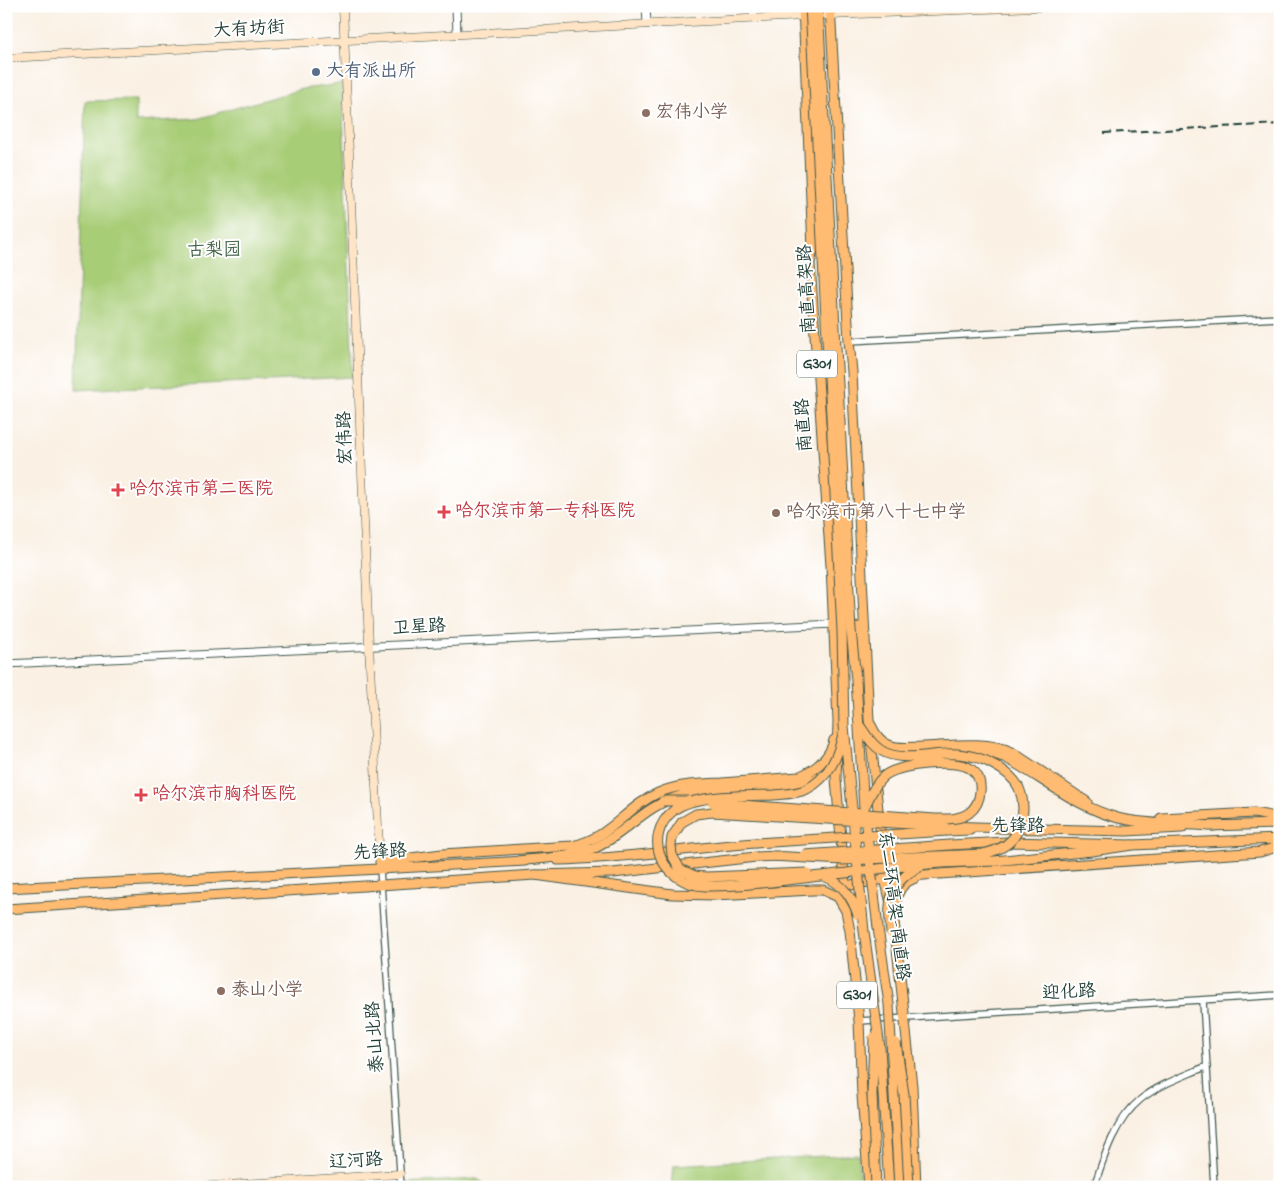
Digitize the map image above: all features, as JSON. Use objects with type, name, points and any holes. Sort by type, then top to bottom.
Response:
[{"type":"main road","name":"宏伟路","points":[[342,6],[380,865]]},
{"type":"main road","name":"南直路","points":[[804,6],[813,250],[810,263],[841,724]]},
{"type":"main road","name":"南直高架路","points":[[810,6],[846,630]]},
{"type":"main road","name":"南直高架路","points":[[818,6],[846,630]]},
{"type":"main road","name":"大有坊街","points":[[6,58],[804,16],[831,11],[1063,6]]},
{"type":"main road","name":"G301","points":[[831,11],[852,372],[869,720],[885,879],[893,930]]},
{"type":"main road","points":[[810,263],[816,276],[837,656],[842,683]]},
{"type":"main road","points":[[852,372],[848,392],[859,629],[856,680]]},
{"type":"main road","name":"东二环高架-南直路","points":[[846,630],[856,680],[864,809],[889,1004],[899,1187]]},
{"type":"main road","name":"东二环高架-南直路","points":[[846,630],[841,724],[864,931],[880,1048],[889,1187]]},
{"type":"main road","points":[[869,720],[874,733],[888,745],[900,748],[972,745],[1002,747],[1103,813]]},
{"type":"main road","points":[[841,724],[839,749],[834,762],[822,777],[805,790],[794,793],[704,799],[685,803],[676,808],[662,824],[659,836],[658,846],[664,865],[678,879],[687,884],[712,886],[772,882],[929,864],[994,861],[1132,845]]},
{"type":"main road","points":[[380,865],[442,854],[581,845],[604,834],[645,801],[658,793],[672,788],[798,777],[811,772],[822,763],[828,754],[841,724]]},
{"type":"main road","points":[[6,909],[535,875],[672,894],[714,895],[823,890],[838,897],[845,886],[836,779],[841,724]]},
{"type":"main road","points":[[858,725],[878,749],[892,755],[904,757],[994,754],[1006,758],[1062,794],[1103,813],[1124,819],[1214,826]]},
{"type":"main road","points":[[772,856],[843,860],[983,854],[997,850],[1009,842],[1022,822],[1022,795],[1016,783],[1003,770],[977,758],[958,754]]},
{"type":"main road","points":[[663,801],[944,819],[959,817],[969,812],[978,800],[980,784],[972,770],[962,764],[904,766],[883,776],[873,790],[864,809]]},
{"type":"main road","points":[[518,861],[567,855],[592,849],[663,801],[682,795],[789,785],[822,777]]},
{"type":"main road","points":[[864,931],[854,902],[844,889],[836,882],[818,874],[797,872],[706,877],[687,873],[680,869],[672,855],[672,837],[675,830],[682,822],[696,814],[712,812],[945,829]]},
{"type":"main road","points":[[1124,819],[1254,813],[1280,818]]},
{"type":"main road","name":"先锋路","points":[[6,888],[380,865],[590,860],[637,856],[691,848],[945,829],[1007,828],[1126,831],[1280,824]]},
{"type":"main road","name":"先锋路","points":[[535,875],[614,873],[756,857],[1007,842],[1132,845],[1280,839]]},
{"type":"main road","points":[[845,886],[885,879],[1260,852],[1280,846]]},
{"type":"main road","points":[[916,1187],[912,1086],[903,1013],[896,977],[893,930],[889,906],[895,888],[906,875],[929,864]]},
{"type":"main road","points":[[893,930],[895,903],[901,887],[908,881],[924,876]]},
{"type":"main road","name":"G301","points":[[838,897],[846,911],[850,931],[859,1021],[862,1096],[869,1187]]},
{"type":"main road","points":[[889,1004],[904,1094],[909,1187]]},
{"type":"main road","points":[[875,1008],[872,1094],[876,1187]]},
{"type":"main road","name":"辽河路","points":[[195,1187],[401,1180]]},
{"type":"main road","name":"辽河路","points":[[276,1187],[401,1180]]},
{"type":"street","points":[[456,6],[457,34]]},
{"type":"street","points":[[646,6],[647,24]]},
{"type":"street","points":[[849,341],[1280,318]]},
{"type":"street","name":"卫星路","points":[[6,664],[834,624]]},
{"type":"street","points":[[841,724],[869,720]]},
{"type":"street","name":"泰山北路","points":[[380,865],[401,1180]]},
{"type":"street","name":"迎化路","points":[[859,1021],[903,1013],[1204,1001],[1280,995]]},
{"type":"street","points":[[1204,1001],[1214,1187]]},
{"type":"street","points":[[1094,1187],[1117,1128],[1131,1109],[1155,1090],[1207,1066]]},
{"type":"street","points":[[1031,1187],[1038,1187]]},
{"type":"green space","name":"古梨园","points":[[342,84],[353,377],[76,390],[85,101],[136,100],[136,122],[197,119],[302,89]]},
{"type":"green space","points":[[858,1154],[860,1187],[672,1187],[674,1165]]},
{"type":"green space","points":[[477,1179],[490,1187],[408,1187],[408,1183]]},
{"type":"railway","points":[[1104,133],[1280,124]]},
{"type":"place","name":"大有派出所","points":[[316,72]]},
{"type":"place","name":"宏伟小学","points":[[646,113]]},
{"type":"place","name":"哈尔滨市第二医院","points":[[118,490]]},
{"type":"place","name":"哈尔滨市第一专科医院","points":[[444,512]]},
{"type":"place","name":"哈尔滨市第八十七中学","points":[[776,513]]},
{"type":"place","name":"哈尔滨市胸科医院","points":[[141,795]]},
{"type":"place","name":"泰山小学","points":[[221,991]]}]
